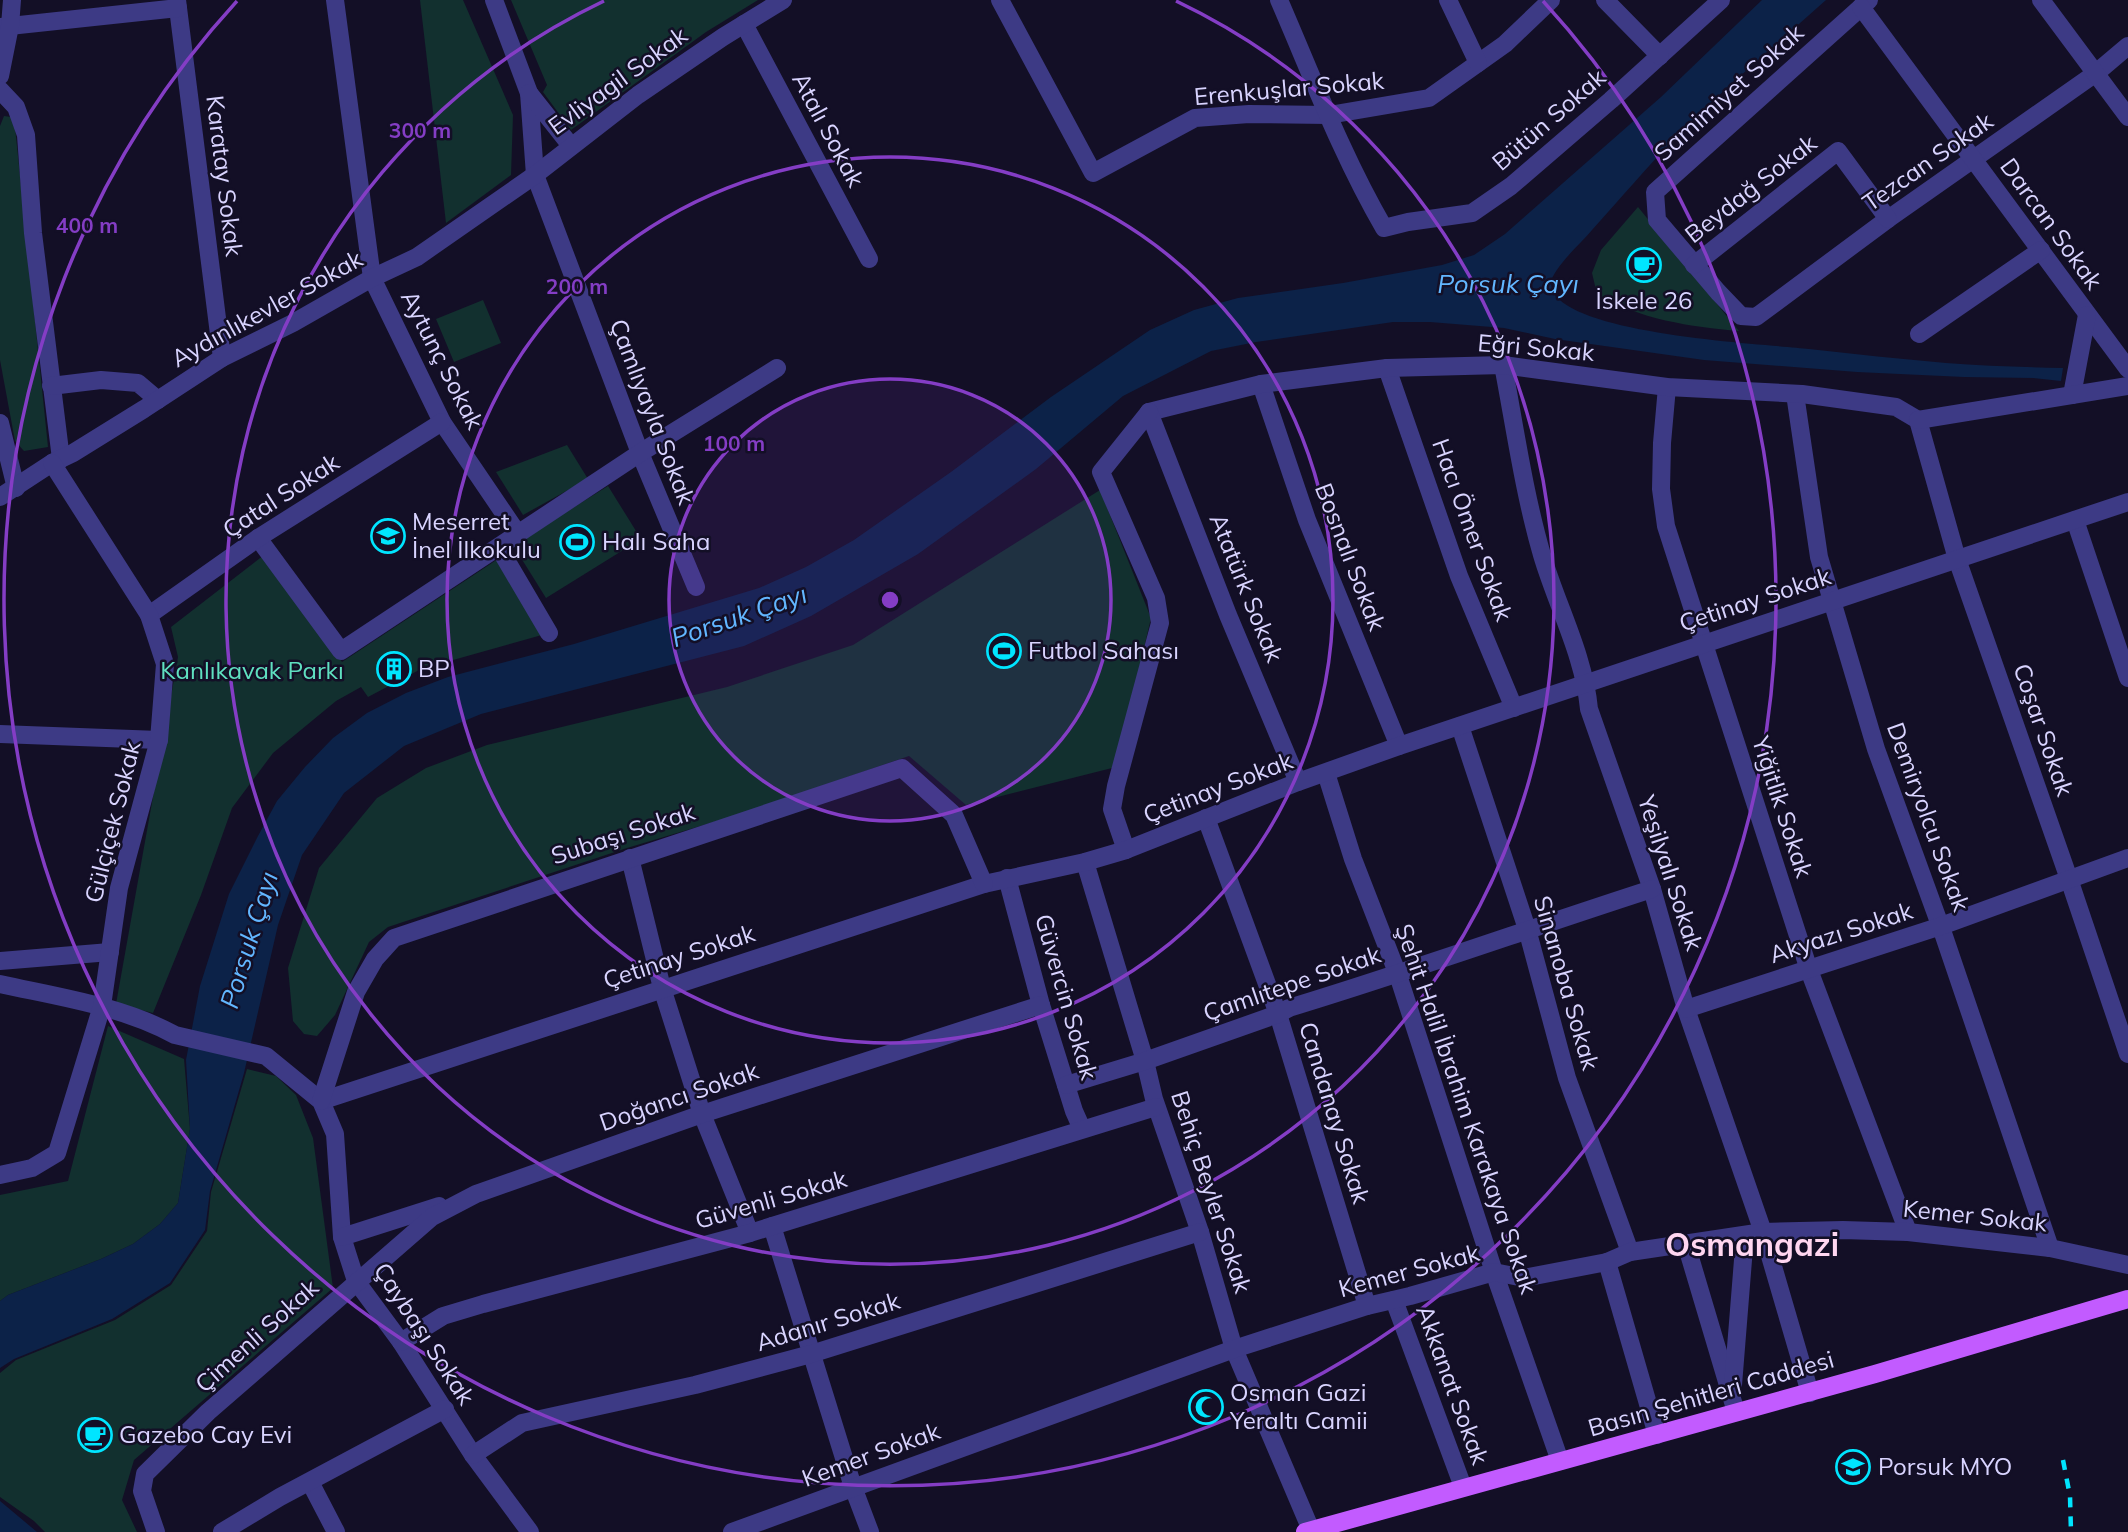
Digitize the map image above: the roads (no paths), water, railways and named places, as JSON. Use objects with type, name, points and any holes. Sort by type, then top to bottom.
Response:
[{"type":"main road","name":"Basın Şehitleri Caddesi","points":[[1308,1531],[1657,1435],[1734,1404],[1810,1392],[2128,1299]]},
{"type":"street","points":[[0,76],[5,27],[12,0]]},
{"type":"street","name":"Aytunç Sokak","points":[[335,0],[372,278],[442,422],[518,534]]},
{"type":"street","points":[[494,0],[529,93],[571,146]]},
{"type":"street","name":"Evliyagil Sokak","points":[[554,158],[638,95],[783,0]]},
{"type":"street","name":"Erenkuşlar Sokak","points":[[1000,0],[1093,173],[1195,118],[1249,114],[1329,115],[1429,98],[1504,44],[1551,0]]},
{"type":"street","points":[[1279,0],[1329,115]]},
{"type":"street","points":[[1448,0],[1478,63]]},
{"type":"street","points":[[1605,0],[1660,56]]},
{"type":"street","name":"Bütün Sokak","points":[[1329,115],[1384,228],[1472,213],[1511,186],[1721,0]]},
{"type":"street","points":[[2041,0],[2128,117]]},
{"type":"street","points":[[5,27],[178,4]]},
{"type":"street","name":"Karatay Sokak","points":[[178,4],[222,358]]},
{"type":"street","name":"Darcan Sokak","points":[[1865,4],[1974,160],[2128,369]]},
{"type":"street","name":"Samimiyet Sokak","points":[[1756,317],[1741,316],[1657,220],[1656,192],[1865,4]]},
{"type":"street","name":"Atalı Sokak","points":[[744,24],[869,259]]},
{"type":"street","name":"Tezcan Sokak","points":[[1756,317],[1888,219],[2096,73],[2128,46]]},
{"type":"street","points":[[0,90],[16,107],[26,135],[56,461]]},
{"type":"street","name":"Çamlıyayla Sokak","points":[[529,93],[535,175],[640,453],[696,587]]},
{"type":"street","name":"Beydağ Sokak","points":[[1694,265],[1838,151],[1888,219]]},
{"type":"street","name":"Aydınlıkevler Sokak","points":[[0,497],[222,358],[417,257],[535,175],[554,158]]},
{"type":"street","points":[[1919,334],[2041,250]]},
{"type":"street","points":[[2072,395],[2087,315]]},
{"type":"street","name":"Eğri Sokak","points":[[1149,412],[1261,384],[1387,368],[1503,365],[1667,387],[1795,394],[1896,407],[1918,420]]},
{"type":"street","name":"Yeşilyalı Sokak","points":[[1503,365],[1531,510],[1543,556],[1587,683],[1589,709],[1652,889],[1754,1234],[1810,1392]]},
{"type":"street","points":[[258,538],[341,651],[640,453],[777,368]]},
{"type":"street","name":"Hacı Ömer Sokak","points":[[1387,368],[1459,576],[1514,708]]},
{"type":"street","points":[[51,386],[101,380],[138,383],[158,400]]},
{"type":"street","name":"Bosnalı Sokak","points":[[1261,384],[1307,520],[1399,746]]},
{"type":"street","points":[[1918,420],[2128,386]]},
{"type":"street","name":"Yiğitlik Sokak","points":[[1667,387],[1661,489],[1667,526],[1809,970],[1908,1232]]},
{"type":"street","name":"Demiryolcu Sokak","points":[[1795,394],[1819,557],[1876,749],[1941,926],[2050,1248]]},
{"type":"street","points":[[1126,850],[1112,809],[1160,623],[1156,598],[1101,472],[1149,412]]},
{"type":"street","name":"Atatürk Sokak","points":[[1149,412],[1228,614],[1298,782]]},
{"type":"street","name":"Coşar Sokak","points":[[1918,420],[1957,559],[2128,1054]]},
{"type":"street","name":"Çatal Sokak","points":[[149,615],[258,538],[442,422]]},
{"type":"street","points":[[0,423],[16,488]]},
{"type":"street","name":"Gülçiçek Sokak","points":[[0,1175],[32,1168],[57,1153],[102,1006],[119,888],[159,740],[166,664],[149,615],[56,461]]},
{"type":"street","name":"Çetinay Sokak","points":[[321,1101],[984,884],[1085,862],[1126,850],[1298,782],[1399,746],[2128,502]]},
{"type":"street","points":[[2075,520],[2128,678]]},
{"type":"street","points":[[499,548],[550,633]]},
{"type":"street","name":"Sinanoba Sokak","points":[[1460,726],[1527,929],[1567,1078],[1630,1252]]},
{"type":"street","points":[[0,734],[159,740]]},
{"type":"street","name":"Subaşı Sokak","points":[[321,1101],[356,992],[375,959],[394,938],[902,768],[954,815],[984,884]]},
{"type":"street","name":"Şehit Halil İbrahim Karakaya Sokak","points":[[1325,773],[1353,859],[1398,975],[1494,1272],[1560,1461]]},
{"type":"street","name":"Candanay Sokak","points":[[1206,818],[1278,1014],[1367,1306]]},
{"type":"street","points":[[630,858],[662,988],[702,1114],[750,1233]]},
{"type":"street","name":"Akyazı Sokak","points":[[1686,1009],[1941,926],[2128,858]]},
{"type":"street","name":"Behiç Beyler Sokak","points":[[1085,862],[1145,1061],[1156,1107],[1200,1232],[1234,1349],[1308,1531]]},
{"type":"street","name":"Güvercin Sokak","points":[[1007,877],[1041,1004],[1082,1129]]},
{"type":"street","name":"Çamlıtepe Sokak","points":[[1066,1085],[1145,1061],[1289,1008],[1398,975],[1527,929],[1652,889]]},
{"type":"street","points":[[0,961],[110,952]]},
{"type":"street","points":[[0,984],[102,1006],[164,1028],[175,1035],[266,1056],[321,1101]]},
{"type":"street","name":"Doğancı Sokak","points":[[356,1281],[432,1217],[476,1194],[702,1114],[1041,1004]]},
{"type":"street","name":"Çaybaşı Sokak","points":[[321,1101],[335,1134],[342,1237],[356,1281],[401,1342],[473,1455],[530,1532]]},
{"type":"street","name":"Güvenli Sokak","points":[[401,1342],[443,1316],[750,1233],[1156,1107]]},
{"type":"street","points":[[342,1237],[476,1194]]},
{"type":"street","points":[[772,1226],[853,1487],[870,1532]]},
{"type":"street","name":"Kemer Sokak","points":[[732,1532],[1234,1349],[1367,1306],[1494,1272],[1524,1278],[1607,1262],[1630,1252],[1754,1234],[1843,1230],[1908,1232],[2050,1248],[2128,1265]]},
{"type":"street","name":"Adanır Sokak","points":[[473,1455],[522,1423],[695,1385],[811,1354],[1200,1232]]},
{"type":"street","points":[[1734,1404],[1754,1234]]},
{"type":"street","points":[[1686,1244],[1734,1404]]},
{"type":"street","points":[[1607,1262],[1657,1435]]},
{"type":"street","name":"Çimenli Sokak","points":[[156,1532],[142,1491],[145,1474],[208,1412],[356,1281]]},
{"type":"street","name":"Akkanat Sokak","points":[[1394,1300],[1463,1487]]},
{"type":"street","points":[[222,1532],[248,1515],[445,1409]]},
{"type":"street","points":[[310,1482],[336,1532]]},
{"type":"water","name":"Porsuk Çayı","points":[[1762,0],[1826,0],[1695,118],[1568,256],[1552,278],[1551,284],[1561,301],[1587,315],[1623,326],[1666,334],[1946,363],[2063,368],[2061,381],[1857,372],[1704,360],[1555,339],[1504,328],[1430,322],[1393,322],[1211,351],[1123,396],[1036,469],[918,554],[811,616],[744,646],[481,714],[404,746],[344,793],[302,855],[278,925],[244,1073],[210,1191],[205,1230],[170,1283],[112,1319],[14,1359],[0,1368],[0,1301],[8,1295],[133,1244],[160,1224],[178,1203],[190,1129],[186,1060],[200,986],[229,894],[277,801],[333,738],[367,713],[406,693],[448,677],[574,644],[759,588],[806,567],[854,540],[1051,397],[1150,330],[1194,310],[1238,298],[1442,265],[1474,255],[1505,234],[1661,97]]},
{"type":"water","points":[[0,1501],[37,1532],[0,1532]]},
{"type":"railway","points":[[2063,1460],[2070,1496],[2071,1532]]},
{"type":"place","name":"İskele 26","points":[[1644,265]]},
{"type":"place","name":"Meserret İnel İlkokulu","points":[[388,536]]},
{"type":"place","name":"Halı Saha","points":[[577,542]]},
{"type":"place","name":"Futbol Sahası","points":[[1004,651]]},
{"type":"place","name":"BP","points":[[394,669]]},
{"type":"place","name":"Osman Gazi Yeraltı Camii","points":[[1206,1407]]},
{"type":"place","name":"Gazebo Cay Evi","points":[[95,1435]]},
{"type":"place","name":"Porsuk MYO","points":[[1853,1467]]},
{"type":"district","name":"Osmangazi","points":[[1752,1245]]},
{"type":"park label","name":"Kanlıkavak Parkı","points":[[252,671]]}]
